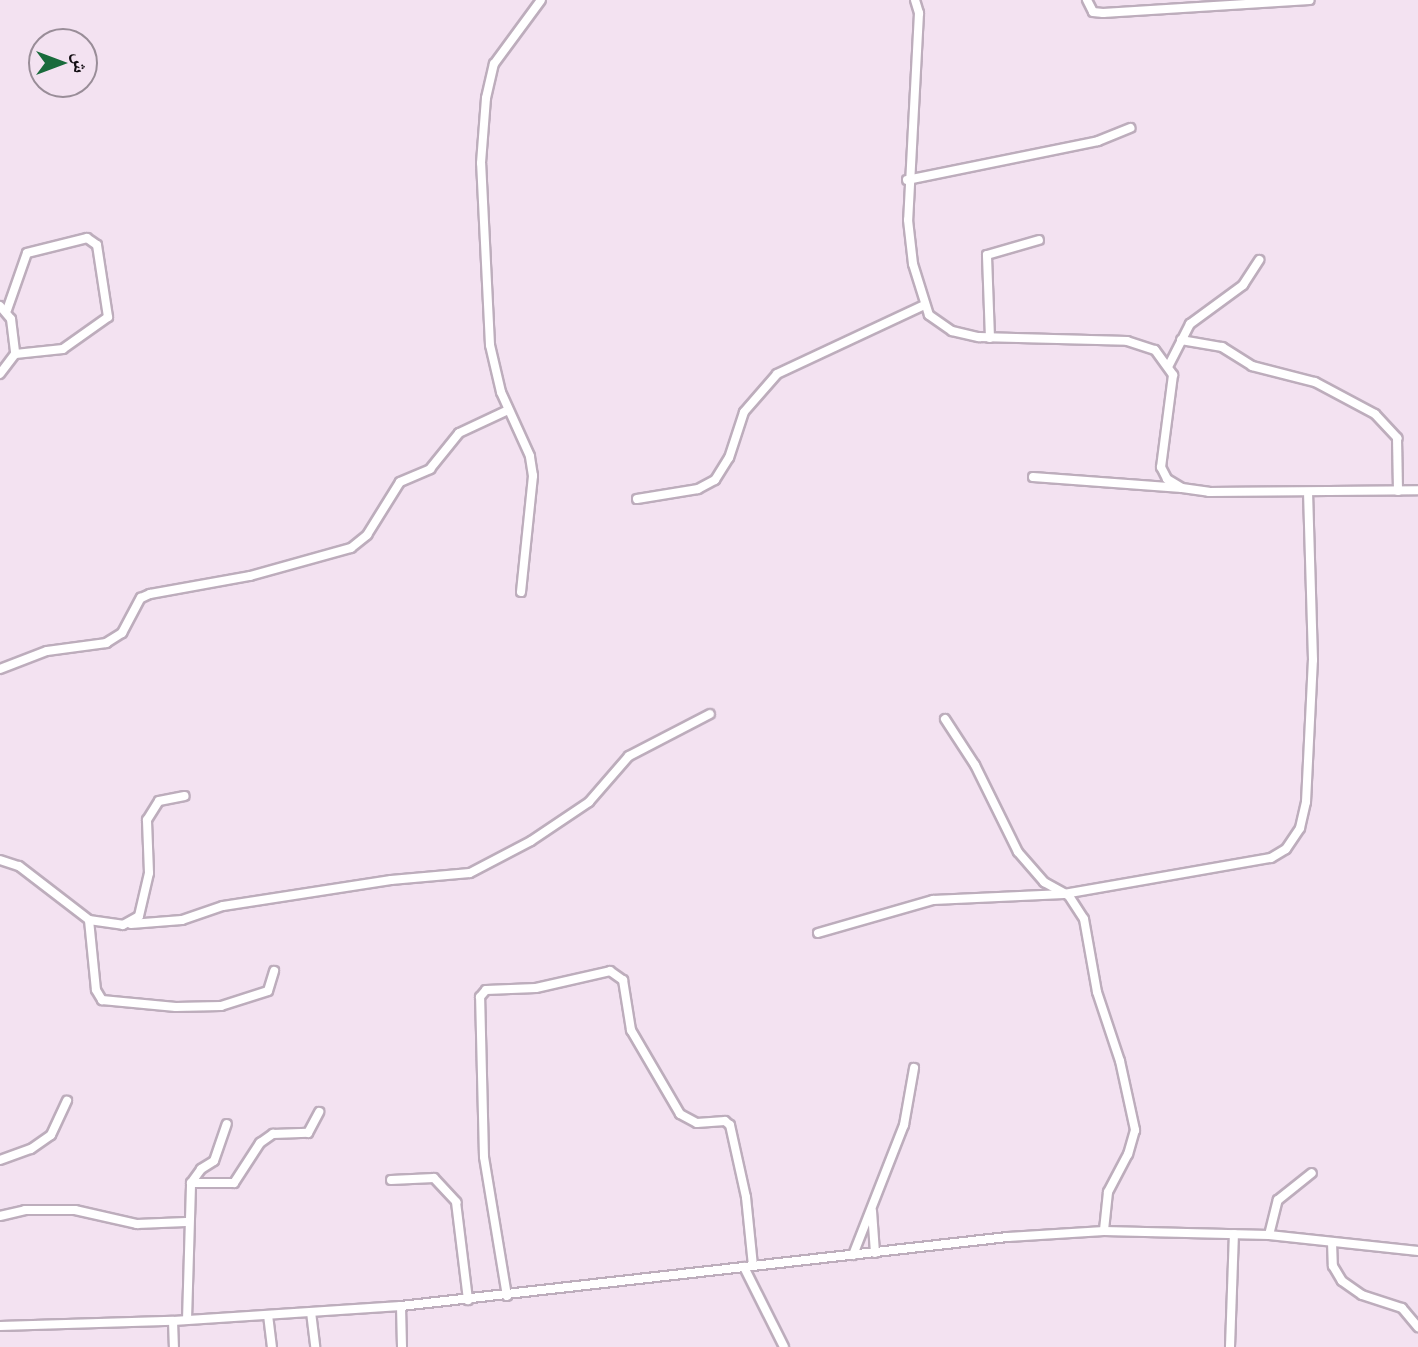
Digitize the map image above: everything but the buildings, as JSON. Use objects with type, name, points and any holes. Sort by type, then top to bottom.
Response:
[{"type":"street","points":[[522,592],[533,476],[530,456],[508,410],[486,313],[480,179],[483,123],[494,64],[541,0]]},
{"type":"street","points":[[915,0],[919,13],[907,180],[909,242],[924,305],[929,315],[952,331],[990,338],[1142,343],[1169,365],[1174,387],[1161,467],[1167,479],[1182,488]]},
{"type":"street","points":[[1087,0],[1093,12],[1103,13],[1310,0]]},
{"type":"street","points":[[907,180],[1098,141],[1131,128]]},
{"type":"street","points":[[0,374],[15,354],[14,331],[3,308],[27,253],[87,238],[97,245],[108,317],[63,349],[15,354]]},
{"type":"street","points":[[990,338],[987,255],[1038,240]]},
{"type":"street","points":[[1169,365],[1190,324],[1243,285],[1259,260]]},
{"type":"street","points":[[637,499],[698,489],[715,480],[729,458],[744,412],[777,374],[924,305]]},
{"type":"street","points":[[1181,340],[1222,347],[1252,366],[1315,382],[1375,414],[1397,438],[1398,491]]},
{"type":"street","points":[[0,669],[47,651],[106,643],[122,633],[141,598],[150,594],[288,568],[351,548],[367,535],[400,482],[430,470],[459,433],[508,410]]},
{"type":"street","points":[[1033,477],[1182,488],[1308,492],[1418,490]]},
{"type":"street","points":[[818,933],[933,900],[1064,894],[1271,858],[1295,838],[1306,802],[1313,660],[1307,574],[1308,492]]},
{"type":"street","points":[[0,860],[19,866],[89,920],[131,924],[182,920],[223,906],[391,880],[470,873],[531,841],[589,802],[629,756],[710,714]]},
{"type":"street","points":[[945,719],[975,765],[1018,852],[1044,882],[1064,894],[1084,919],[1097,992],[1120,1061],[1135,1130],[1128,1154],[1108,1192],[1104,1231]]},
{"type":"street","points":[[131,924],[146,899],[147,820],[159,801],[186,796]]},
{"type":"street","points":[[89,920],[96,990],[102,1000],[176,1007],[221,1006],[268,991],[274,971]]},
{"type":"street","points":[[507,1296],[484,1157],[480,997],[486,990],[536,988],[610,971],[623,980],[631,1030],[680,1114],[697,1123],[725,1121],[730,1125],[746,1197],[749,1266],[785,1347]]},
{"type":"street","points":[[853,1255],[904,1125],[914,1068]]},
{"type":"street","points":[[0,1160],[31,1149],[51,1135],[67,1101]]},
{"type":"street","points":[[191,1184],[234,1183],[260,1143],[273,1134],[308,1133],[319,1112]]},
{"type":"street","points":[[187,1320],[186,1222],[191,1184],[201,1168],[214,1161],[227,1124]]},
{"type":"street","points":[[1269,1235],[1278,1200],[1312,1173]]},
{"type":"street","points":[[391,1180],[434,1178],[456,1202],[468,1300]]},
{"type":"street","points":[[872,1208],[875,1253]]},
{"type":"street","points":[[0,1216],[25,1210],[75,1210],[137,1224],[186,1222]]},
{"type":"street","points":[[0,1326],[173,1321],[401,1306],[507,1296],[749,1266],[1104,1231],[1269,1235],[1418,1251]]},
{"type":"street","points":[[1230,1347],[1234,1234]]},
{"type":"street","points":[[1332,1242],[1333,1266],[1342,1281],[1362,1295],[1402,1308],[1418,1327]]},
{"type":"street","points":[[401,1306],[402,1347]]},
{"type":"street","points":[[311,1312],[315,1347]]},
{"type":"street","points":[[268,1315],[272,1347]]},
{"type":"street","points":[[173,1321],[174,1347]]}]
